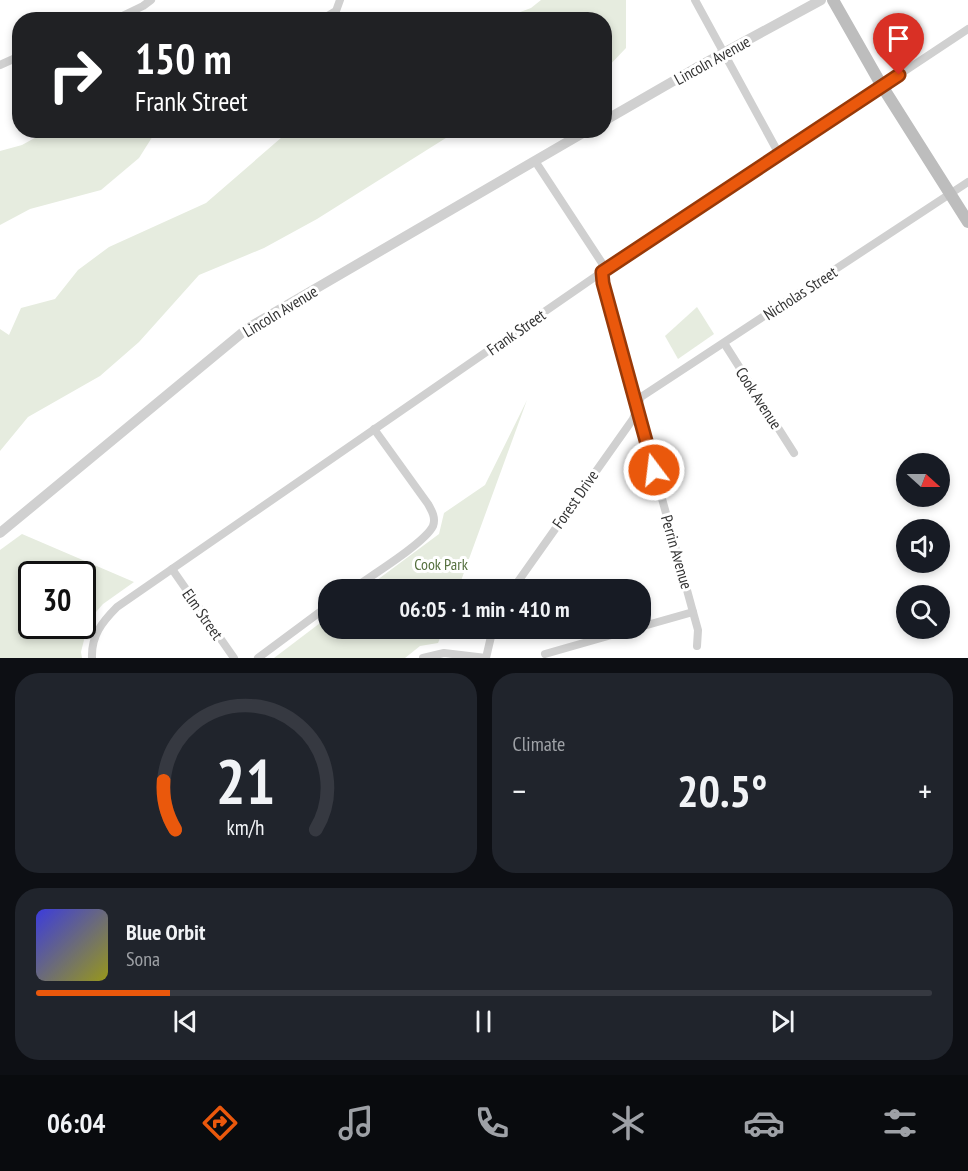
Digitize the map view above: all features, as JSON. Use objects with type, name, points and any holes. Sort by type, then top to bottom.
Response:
[{"type":"main road","points":[[834,0],[882,86],[968,222]]},
{"type":"street","points":[[132,12],[152,0]]},
{"type":"street","points":[[695,0],[779,154]]},
{"type":"street","name":"Lincoln Avenue","points":[[612,116],[820,0]]},
{"type":"street","name":"Frank Street","points":[[92,658],[91,649],[95,636],[103,621],[117,607],[602,272],[968,29]]},
{"type":"street","name":"Lincoln Avenue","points":[[0,533],[248,328],[574,138]]},
{"type":"street","name":"Perrin Avenue","points":[[535,161],[602,263],[603,283],[698,630],[697,646]]},
{"type":"street","name":"Nicholas Street","points":[[637,408],[641,398],[968,182]]},
{"type":"street","name":"Cook Avenue","points":[[724,344],[794,453]]},
{"type":"street","name":"Forest Drive","points":[[520,579],[633,419],[637,408]]},
{"type":"street","points":[[367,579],[428,534],[434,522],[433,512],[428,504],[374,429]]},
{"type":"street","name":"Elm Street","points":[[172,569],[234,658]]},
{"type":"street","points":[[651,624],[693,612]]},
{"type":"street","points":[[258,658],[318,613]]},
{"type":"street","points":[[423,658],[444,652],[486,658],[490,639]]},
{"type":"street","points":[[545,654],[598,639]]},
{"type":"green space","points":[[541,0],[626,0],[626,48],[612,63],[612,12],[520,12],[531,8]]},
{"type":"green space","points":[[35,138],[152,138],[139,158],[101,190],[30,209],[0,225],[0,151],[22,145]]},
{"type":"green space","points":[[281,138],[446,138],[317,219],[264,248],[199,275],[139,342],[100,376],[28,417],[0,451],[0,329],[9,335],[21,308],[55,299],[78,270],[109,247],[206,203]]},
{"type":"green space","points":[[697,307],[714,334],[678,359],[665,336]]},
{"type":"green space","name":"Cook Park","points":[[527,400],[462,579],[378,579],[439,534],[444,513],[485,485]]},
{"type":"green space","points":[[22,534],[85,561],[18,561],[18,639],[84,639],[82,658],[0,658],[0,550]]},
{"type":"green space","points":[[96,566],[134,582],[103,604],[96,612]]},
{"type":"green space","points":[[318,625],[318,639],[440,639],[438,643],[420,646],[405,658],[274,658]]},
{"type":"route","points":[[654,470],[603,283],[602,272],[899,75]]}]
